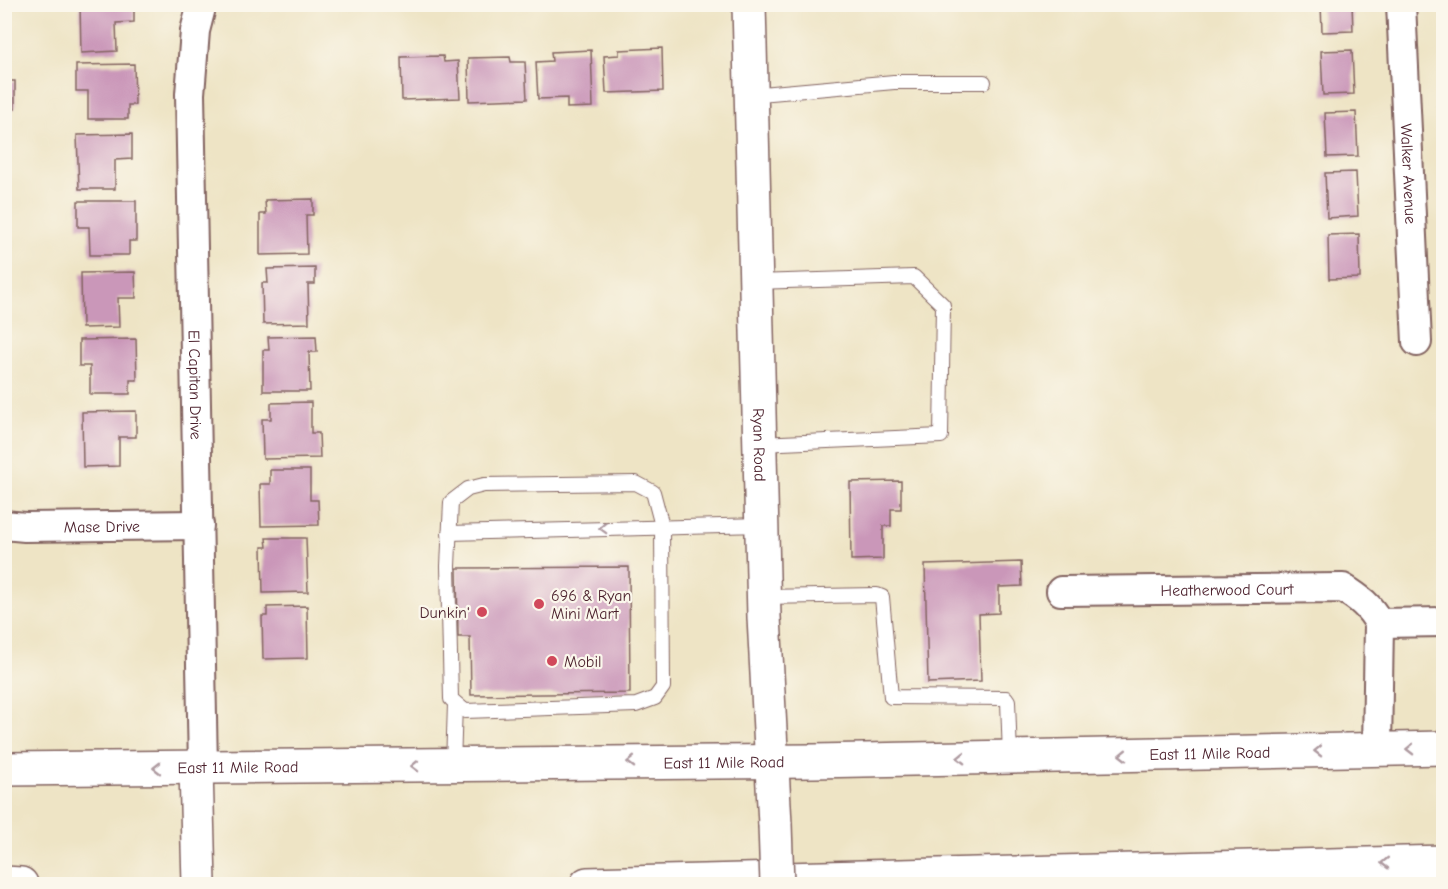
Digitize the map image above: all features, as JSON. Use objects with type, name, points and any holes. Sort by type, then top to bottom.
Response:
[{"type":"main road","name":"Ryan Road","points":[[749,4],[763,597],[773,760],[777,885]]},
{"type":"main road","name":"East 11 Mile Road","points":[[4,769],[1010,757],[1443,748]]},
{"type":"main road","name":"El Capitan Drive","points":[[199,768],[200,885]]},
{"type":"main road","points":[[586,885],[1443,862]]},
{"type":"main road","points":[[4,883],[21,885]]},
{"type":"street","name":"El Capitan Drive","points":[[199,768],[199,525],[190,94],[195,31],[202,4]]},
{"type":"street","name":"Walker Avenue","points":[[1401,4],[1417,342]]},
{"type":"street","name":"Mase Drive","points":[[4,525],[26,527],[199,525]]},
{"type":"street","name":"Heatherwood Court","points":[[1061,591],[1343,588],[1373,611],[1379,623]]},
{"type":"street","points":[[1377,750],[1379,623],[1443,622]]},
{"type":"lane","points":[[750,95],[894,82],[984,82]]},
{"type":"lane","points":[[755,282],[914,277],[943,304],[941,436],[759,444]]},
{"type":"lane","points":[[636,483],[652,492],[662,526],[663,687],[655,698],[636,705],[465,711],[455,704],[451,699],[449,650],[451,502],[468,489],[484,485],[636,483]]},
{"type":"lane","points":[[449,533],[761,525]]},
{"type":"lane","points":[[763,597],[877,595],[882,597],[891,697],[1006,698],[1010,757]]},
{"type":"lane","points":[[453,765],[455,704]]},
{"type":"building","points":[[80,4],[134,4],[134,22],[116,23],[117,51],[81,53]]},
{"type":"building","points":[[1321,4],[1352,4],[1353,31],[1322,32]]},
{"type":"building","points":[[662,48],[663,91],[606,93],[604,56],[619,55],[619,50]]},
{"type":"building","points":[[591,50],[593,107],[567,108],[567,98],[538,99],[536,62],[552,61],[551,52]]},
{"type":"building","points":[[1352,50],[1354,94],[1323,95],[1321,51]]},
{"type":"building","points":[[443,56],[444,62],[458,61],[460,98],[402,100],[401,57]]},
{"type":"building","points":[[510,57],[511,62],[525,62],[527,99],[469,101],[468,58]]},
{"type":"building","points":[[134,64],[135,105],[128,105],[128,119],[88,119],[88,91],[76,91],[76,65]]},
{"type":"building","points":[[4,81],[15,81],[15,109],[4,109]]},
{"type":"building","points":[[1356,112],[1358,156],[1327,157],[1325,113]]},
{"type":"building","points":[[132,134],[132,159],[115,160],[115,189],[79,189],[77,135]]},
{"type":"building","points":[[1356,172],[1358,216],[1327,218],[1325,173]]},
{"type":"building","points":[[313,199],[313,215],[306,215],[307,254],[260,255],[260,214],[266,214],[265,200]]},
{"type":"building","points":[[78,201],[136,201],[136,241],[129,241],[129,255],[90,255],[89,227],[78,227]]},
{"type":"building","points":[[1359,234],[1360,278],[1329,279],[1328,235]]},
{"type":"building","points":[[315,268],[315,284],[308,284],[309,323],[263,324],[262,283],[268,283],[267,269]]},
{"type":"building","points":[[135,272],[136,298],[118,298],[119,327],[82,328],[81,273]]},
{"type":"building","points":[[316,336],[317,352],[309,352],[310,391],[263,391],[263,350],[269,350],[268,337]]},
{"type":"building","points":[[136,339],[137,380],[130,380],[130,394],[90,394],[90,366],[79,366],[79,340]]},
{"type":"building","points":[[311,402],[311,433],[319,433],[320,458],[263,459],[262,419],[271,419],[271,403]]},
{"type":"building","points":[[136,411],[136,437],[119,437],[119,466],[83,467],[82,412]]},
{"type":"building","points":[[270,470],[310,470],[310,500],[318,500],[319,525],[261,526],[260,484],[270,484]]},
{"type":"building","points":[[901,481],[901,509],[891,509],[891,526],[883,526],[883,559],[851,560],[850,482]]},
{"type":"building","points":[[266,538],[306,538],[308,592],[263,593],[262,547],[267,547]]},
{"type":"building","points":[[1021,562],[1022,586],[999,587],[999,613],[979,614],[981,681],[928,683],[925,565]]},
{"type":"building","points":[[629,567],[630,693],[471,695],[470,637],[458,637],[457,568]]},
{"type":"building","points":[[307,606],[308,658],[263,659],[262,616],[267,616],[267,607]]},
{"type":"place","name":"696 & Ryan Mini Mart","points":[[539,604]]},
{"type":"place","name":"Dunkin'","points":[[482,612]]},
{"type":"place","name":"Mobil","points":[[552,661]]}]
